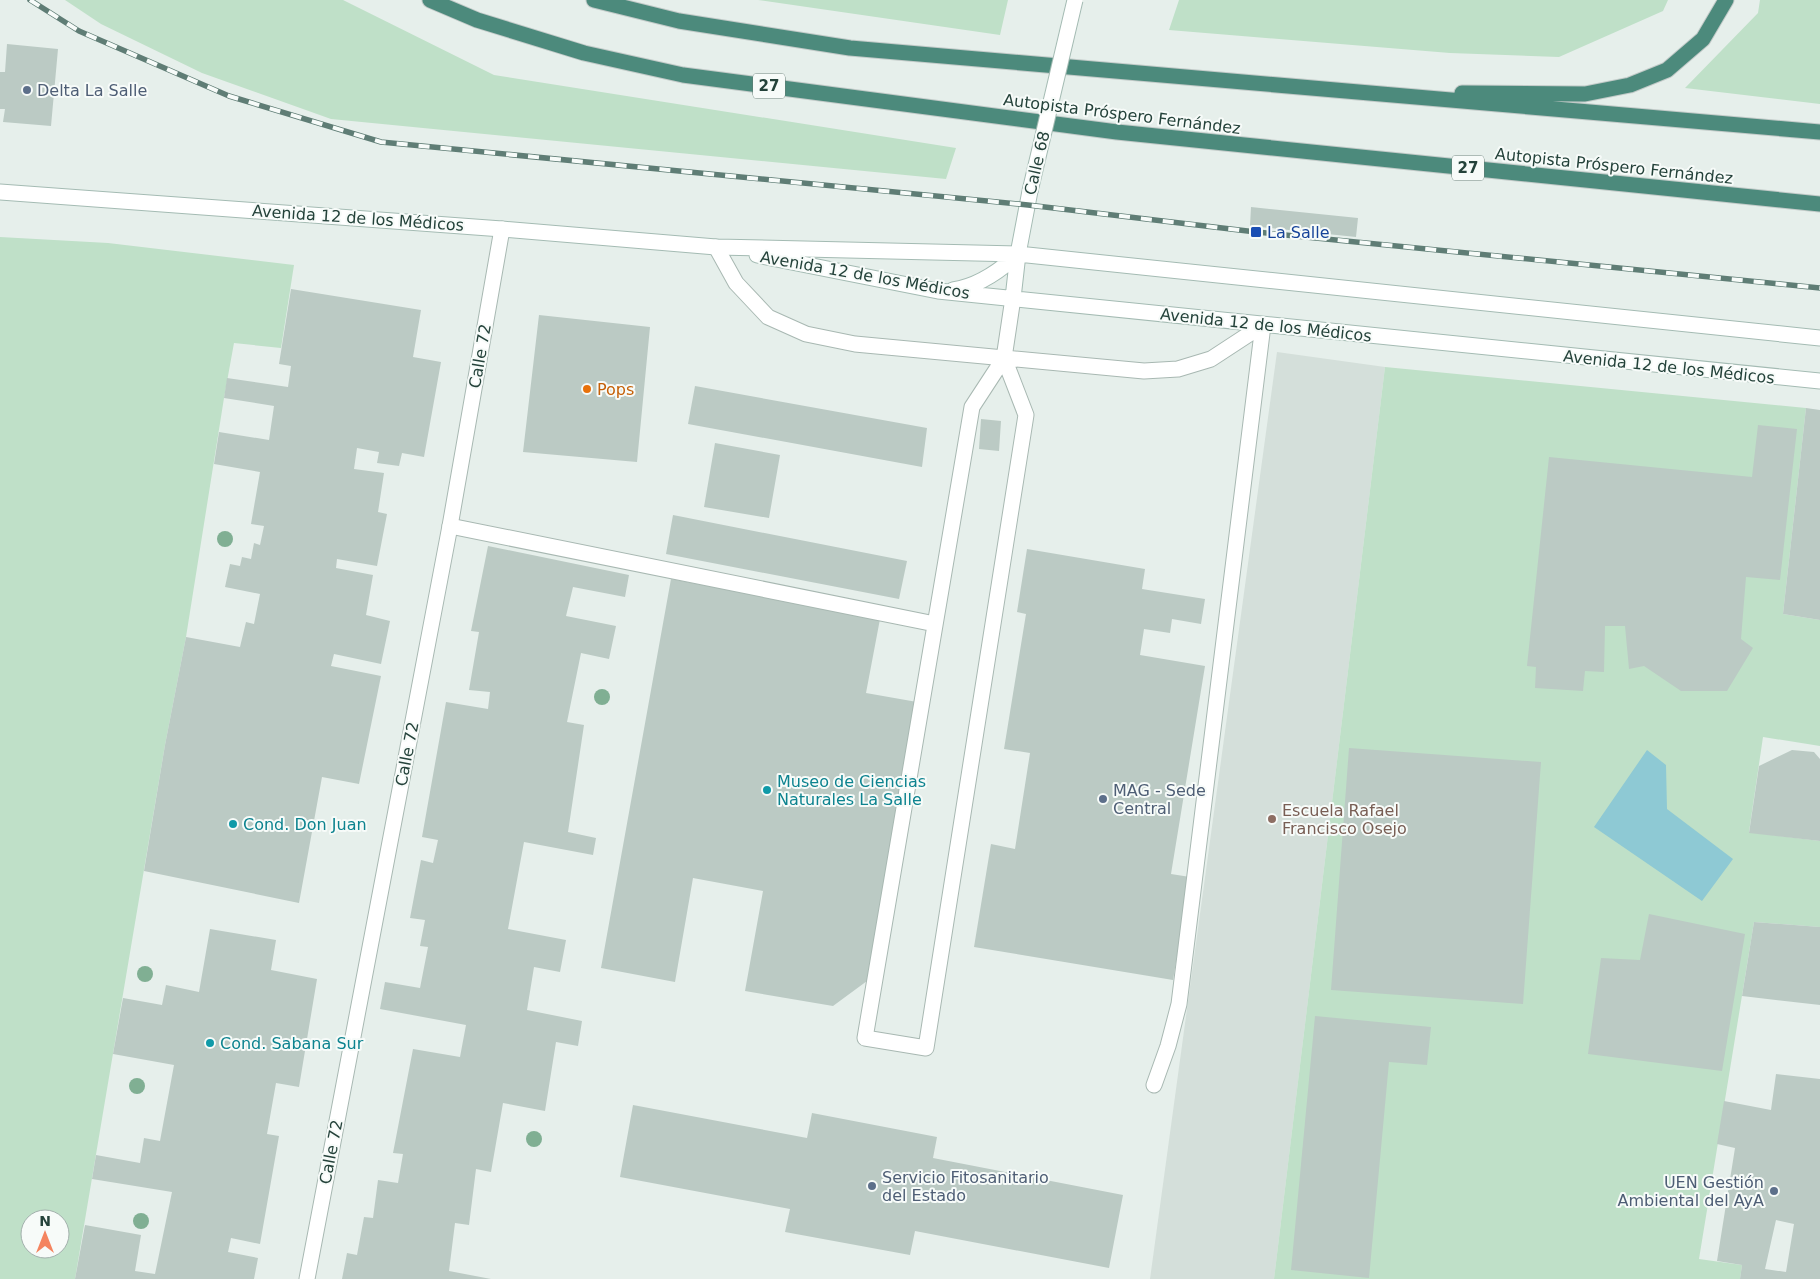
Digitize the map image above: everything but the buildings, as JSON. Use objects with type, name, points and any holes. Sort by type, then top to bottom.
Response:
[{"type":"highway","name":"Autopista Próspero Fernández","points":[[430,0],[477,20],[584,53],[683,74],[1117,132],[1820,204]]},
{"type":"highway","points":[[594,0],[679,21],[850,48],[1820,132]]},
{"type":"highway","points":[[1346,92],[1585,94],[1630,85],[1667,70],[1703,39],[1726,0]]},
{"type":"main road","name":"Calle 68","points":[[1004,358],[1018,254],[1030,191],[1075,0]]},
{"type":"main road","name":"Avenida 12 de los Médicos","points":[[0,192],[502,229],[716,247],[1018,254],[1820,338]]},
{"type":"main road","name":"Calle 72","points":[[307,1279],[450,526],[502,229]]},
{"type":"main road","name":"Avenida 12 de los Médicos","points":[[716,247],[938,291],[1820,382]]},
{"type":"main road","points":[[716,247],[736,283],[768,317],[806,334],[855,344],[1144,371],[1178,369],[1211,359],[1264,325]]},
{"type":"main road","points":[[938,291],[974,284],[1005,266],[1018,254]]},
{"type":"main road","points":[[1154,1085],[1168,1046],[1179,1004],[1264,325]]},
{"type":"main road","points":[[1004,358],[1026,415],[926,1048],[865,1038],[972,407],[1004,358]]},
{"type":"main road","points":[[450,526],[935,624]]},
{"type":"shaded area","name":"Escuela Rafael Francisco Osejo","points":[[1277,352],[1385,367],[1274,1279],[1150,1279]]},
{"type":"green space","points":[[65,0],[343,0],[494,75],[956,148],[946,179],[331,119],[202,73],[101,24]]},
{"type":"green space","points":[[758,0],[1008,0],[1000,35]]},
{"type":"green space","points":[[1179,0],[1668,0],[1663,11],[1559,57],[1450,53],[1169,30]]},
{"type":"green space","points":[[1760,0],[1820,0],[1820,104],[1685,88],[1758,13]]},
{"type":"green space","points":[[0,237],[108,243],[294,265],[281,348],[234,343],[186,637],[165,745],[75,1279],[0,1279]]},
{"type":"green space","points":[[1385,367],[1806,408],[1783,614],[1820,620],[1820,746],[1763,737],[1749,832],[1820,841],[1820,927],[1754,922],[1699,1259],[1742,1265],[1740,1279],[1274,1279]]},
{"type":"water","points":[[1647,750],[1666,765],[1667,809],[1733,859],[1702,901],[1594,827]]},
{"type":"railway","points":[[30,0],[79,31],[229,96],[381,142],[1028,205],[1256,232],[1820,288]]},
{"type":"place","name":"Delta La Salle","points":[[27,90]]},
{"type":"place","name":"La Salle","points":[[1256,232]]},
{"type":"place","name":"Pops","points":[[587,389]]},
{"type":"place","name":"Museo de Ciencias Naturales La Salle","points":[[767,790]]},
{"type":"place","name":"MAG - Sede Central","points":[[1103,799]]},
{"type":"place","name":"Escuela Rafael Francisco Osejo","points":[[1272,819]]},
{"type":"place","name":"Cond. Don Juan","points":[[233,824]]},
{"type":"place","name":"Cond. Sabana Sur","points":[[210,1043]]},
{"type":"place","name":"Servicio Fitosanitario del Estado","points":[[872,1186]]},
{"type":"place","name":"UEN Gestión Ambiental del AyA","points":[[1774,1191]]}]
